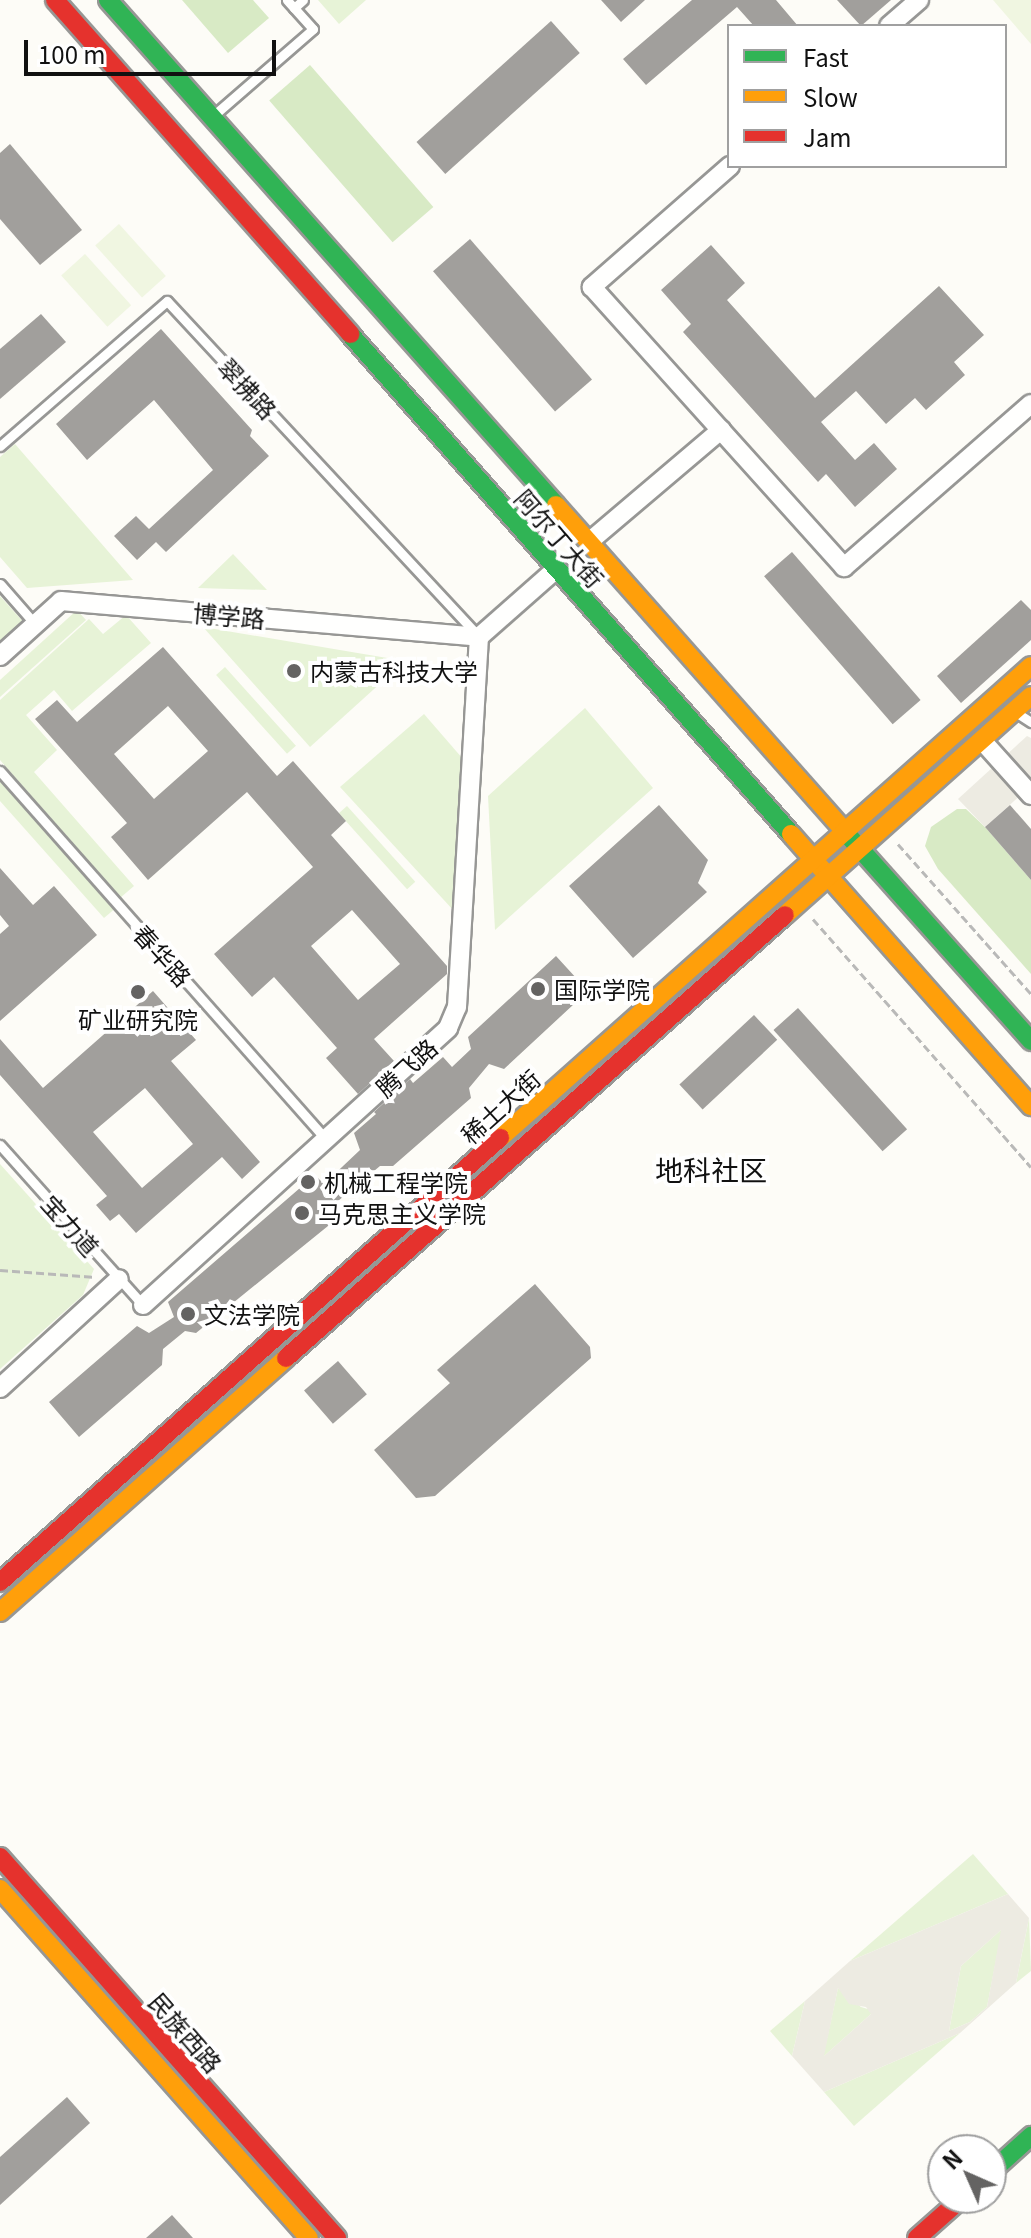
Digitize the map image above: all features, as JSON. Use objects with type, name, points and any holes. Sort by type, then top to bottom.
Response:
[{"type":"main road","name":"阿尔丁大街","points":[[55,0],[1031,1106]]},
{"type":"main road","name":"阿尔丁大街","points":[[108,0],[847,829],[1031,1041]]},
{"type":"main road","name":"稀土大街","points":[[0,1582],[1031,666]]},
{"type":"main road","name":"稀土大街","points":[[0,1612],[1031,696]]},
{"type":"main road","name":"民族西路","points":[[0,1857],[337,2238]]},
{"type":"main road","name":"民族西路","points":[[0,1889],[309,2238]]},
{"type":"main road","points":[[1007,2158],[1031,2136]]},
{"type":"main road","points":[[917,2238],[944,2214]]},
{"type":"street","points":[[891,24],[919,0]]},
{"type":"street","points":[[728,168],[592,287],[844,567],[1031,404]]},
{"type":"street","points":[[590,541],[721,430]]},
{"type":"street","points":[[479,637],[556,569]]},
{"type":"street","name":"博学路","points":[[0,656],[61,601],[479,637]]},
{"type":"street","name":"腾飞路","points":[[143,1305],[448,1028],[457,1007],[479,637]]},
{"type":"street","points":[[987,746],[1031,795]]},
{"type":"street","points":[[0,1388],[119,1279]]},
{"type":"lane","points":[[212,117],[313,29],[290,4],[303,0]]},
{"type":"lane","name":"翠拂路","points":[[0,446],[167,301],[479,637]]},
{"type":"lane","points":[[2,589],[35,624]]},
{"type":"lane","points":[[1014,711],[1031,722]]},
{"type":"lane","name":"春华路","points":[[0,771],[326,1139]]},
{"type":"lane","name":"宝力道","points":[[0,1145],[143,1305]]},
{"type":"path","points":[[882,826],[1031,994]]},
{"type":"path","points":[[798,901],[1031,1167]]},
{"type":"path","points":[[0,1270],[119,1279]]},
{"type":"green space","points":[[182,0],[253,0],[269,18],[228,53]]},
{"type":"green space","points":[[318,0],[366,0],[339,24]]},
{"type":"green space","points":[[993,0],[1031,0],[1031,44]]},
{"type":"green space","points":[[310,65],[433,207],[393,242],[269,100]]},
{"type":"green space","points":[[119,224],[166,276],[142,297],[95,245]]},
{"type":"green space","points":[[85,254],[131,305],[107,327],[61,275]]},
{"type":"green space","points":[[15,444],[133,580],[27,588],[0,557],[0,457]]},
{"type":"green space","points":[[233,554],[267,590],[198,588]]},
{"type":"green space","points":[[0,596],[27,626],[0,650]]},
{"type":"green space","points":[[77,610],[86,620],[0,697],[0,680]]},
{"type":"green space","points":[[126,615],[151,643],[72,711],[54,690],[26,715],[57,750],[34,772],[134,886],[120,898],[0,760],[0,700],[89,619],[103,634]]},
{"type":"green space","points":[[203,627],[405,661],[310,747]]},
{"type":"green space","points":[[225,667],[296,746],[287,754],[216,675]]},
{"type":"green space","points":[[585,708],[653,788],[495,930],[488,796]]},
{"type":"green space","points":[[424,714],[463,759],[454,911],[340,787]]},
{"type":"green space","points":[[0,779],[117,907],[104,918],[0,801]]},
{"type":"green space","points":[[347,806],[415,882],[407,889],[339,813]]},
{"type":"green space","points":[[957,809],[966,809],[985,827],[1031,880],[1031,974],[938,869],[925,846],[931,827]]},
{"type":"green space","points":[[0,1164],[94,1269],[83,1295],[0,1369]]},
{"type":"green space","points":[[973,1854],[1008,1894],[850,1961]]},
{"type":"green space","points":[[1029,1918],[1031,1971],[1016,1983]]},
{"type":"green space","points":[[1002,1929],[987,2007],[970,2022],[949,2031],[961,1966]]},
{"type":"green space","points":[[838,1988],[861,2007],[871,2010],[871,2014],[823,2057]]},
{"type":"green space","points":[[805,2001],[792,2056],[770,2031]]},
{"type":"green space","points":[[960,2033],[854,2126],[824,2092]]},
{"type":"shaded area","points":[[1027,736],[1031,738],[1031,786],[985,827],[958,799]]},
{"type":"shaded area","points":[[1008,1894],[1029,1918],[1016,1983],[960,2033],[824,2092],[792,2056],[805,2001],[850,1961]],"holes":[[[1001,1930],[987,2007],[970,2022],[949,2031],[961,1966]],[[838,1988],[849,2004],[866,2007],[871,2014],[824,2056]]]},
{"type":"building","points":[[601,0],[645,0],[621,22]]},
{"type":"building","points":[[692,0],[776,0],[796,24],[752,24],[737,7],[646,85],[623,59]]},
{"type":"building","points":[[837,0],[891,0],[863,24],[859,24]]},
{"type":"building","points":[[551,21],[580,53],[445,174],[416,142]]},
{"type":"building","points":[[10,144],[82,230],[40,265],[0,219],[0,153]]},
{"type":"building","points":[[470,239],[592,379],[555,412],[433,271]]},
{"type":"building","points":[[711,245],[745,283],[727,300],[815,398],[939,286],[984,335],[954,362],[965,375],[926,410],[915,398],[886,424],[856,391],[821,422],[855,460],[874,443],[897,469],[855,507],[826,474],[818,482],[683,332],[691,324],[661,290]]},
{"type":"building","points":[[41,314],[66,342],[0,399],[0,349]]},
{"type":"building","points":[[161,329],[252,430],[250,436],[269,456],[166,552],[156,542],[137,560],[114,536],[136,516],[149,529],[213,470],[154,400],[87,460],[56,424]]},
{"type":"building","points":[[792,552],[921,700],[893,724],[764,576]]},
{"type":"building","points":[[1021,600],[1031,610],[1031,640],[961,703],[937,676]]},
{"type":"building","points":[[163,647],[277,776],[293,761],[346,821],[331,835],[447,966],[447,974],[374,1039],[394,1061],[358,1094],[326,1058],[337,1048],[274,977],[252,997],[214,954],[313,867],[247,792],[148,880],[111,837],[127,823],[35,719],[57,700],[77,722]],"holes":[[[168,706],[208,751],[154,799],[114,754]],[[352,910],[400,964],[358,1000],[311,946]]]},
{"type":"building","points":[[659,805],[708,860],[698,883],[707,892],[633,958],[569,886]]},
{"type":"building","points":[[1010,805],[1031,829],[1031,880],[985,827]]},
{"type":"building","points":[[0,868],[33,905],[54,886],[97,935],[0,1021],[0,934],[9,926],[0,915]]},
{"type":"building","points":[[556,956],[588,991],[504,1069],[489,1064],[469,1088],[471,1098],[393,1166],[380,1166],[338,1201],[344,1213],[196,1333],[185,1331],[163,1349],[162,1365],[79,1437],[49,1402],[137,1326],[149,1333],[174,1317],[168,1302],[315,1175],[324,1184],[360,1150],[354,1133],[376,1114],[374,1112],[410,1079],[413,1083],[443,1057],[452,1067],[471,1049],[468,1037]]},
{"type":"building","points":[[153,991],[196,1040],[171,1061],[260,1162],[242,1179],[222,1157],[136,1233],[119,1214],[110,1221],[96,1205],[107,1196],[0,1075],[0,1039],[43,1088]],"holes":[[[145,1088],[193,1144],[142,1188],[93,1132]]]},
{"type":"building","points":[[798,1008],[907,1129],[883,1151],[773,1030]]},
{"type":"building","points":[[754,1015],[777,1040],[703,1109],[679,1085]]},
{"type":"building","points":[[535,1284],[590,1347],[591,1358],[435,1496],[416,1498],[374,1450],[450,1383],[437,1370]]},
{"type":"building","points":[[338,1361],[367,1394],[333,1424],[304,1391]]},
{"type":"building","points":[[67,2097],[90,2123],[0,2205],[0,2157]]},
{"type":"building","points":[[172,2215],[193,2238],[146,2238]]},
{"type":"traffic: fast","points":[[108,0],[556,505]]},
{"type":"traffic: fast","points":[[350,334],[791,834]]},
{"type":"traffic: fast","points":[[845,832],[1031,1041]]},
{"type":"traffic: fast","points":[[1007,2158],[1031,2136]]},
{"type":"traffic: slow","points":[[556,505],[845,832]]},
{"type":"traffic: slow","points":[[500,1138],[1031,666]]},
{"type":"traffic: slow","points":[[785,915],[1031,696]]},
{"type":"traffic: slow","points":[[791,834],[1031,1106]]},
{"type":"traffic: slow","points":[[0,1612],[286,1358]]},
{"type":"traffic: slow","points":[[0,1889],[309,2238]]},
{"type":"traffic: jam","points":[[55,0],[350,334]]},
{"type":"traffic: jam","points":[[286,1358],[785,915]]},
{"type":"traffic: jam","points":[[0,1582],[500,1138]]},
{"type":"traffic: jam","points":[[0,1857],[337,2238]]},
{"type":"traffic: jam","points":[[917,2238],[944,2214]]},
{"type":"place","name":"内蒙古科技大学","points":[[294,671]]},
{"type":"place","name":"国际学院","points":[[538,989]]},
{"type":"place","name":"矿业研究院","points":[[138,992]]},
{"type":"place","name":"机械工程学院","points":[[308,1182]]},
{"type":"place","name":"马克思主义学院","points":[[302,1213]]},
{"type":"place","name":"文法学院","points":[[188,1314]]},
{"type":"district","name":"地科社区","points":[[711,1169]]}]
